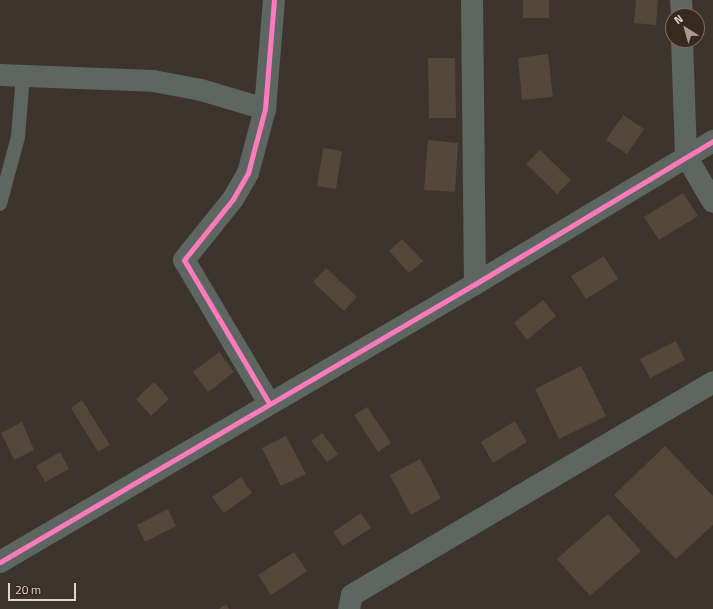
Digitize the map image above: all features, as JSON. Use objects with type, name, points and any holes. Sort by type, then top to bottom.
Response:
[{"type":"street","points":[[269,403],[184,260],[242,186],[265,109],[274,0]]},
{"type":"street","points":[[472,0],[475,284]]},
{"type":"street","points":[[682,48],[686,156],[713,202]]},
{"type":"street","points":[[0,75],[153,81],[201,90],[265,109]]},
{"type":"street","points":[[0,562],[269,403],[475,284],[713,141]]},
{"type":"street","points":[[350,609],[352,594],[713,382]]},
{"type":"lane","points":[[0,204],[18,137],[24,75]]},
{"type":"building","points":[[523,0],[549,0],[549,18],[523,18]]},
{"type":"building","points":[[636,0],[658,0],[656,25],[634,23]]},
{"type":"building","points":[[548,54],[553,97],[522,100],[518,58]]},
{"type":"building","points":[[428,58],[455,58],[456,118],[429,118]]},
{"type":"building","points":[[623,115],[644,129],[627,154],[606,140]]},
{"type":"building","points":[[428,140],[458,143],[455,192],[424,190]]},
{"type":"building","points":[[323,148],[342,151],[336,189],[317,186]]},
{"type":"building","points":[[540,150],[571,180],[557,194],[526,164]]},
{"type":"building","points":[[683,193],[698,216],[659,240],[644,217]]},
{"type":"building","points":[[402,239],[423,261],[409,273],[389,251]]},
{"type":"building","points":[[604,256],[618,279],[586,299],[571,276]]},
{"type":"building","points":[[326,268],[357,297],[344,311],[313,282]]},
{"type":"building","points":[[543,300],[556,316],[527,340],[514,323]]},
{"type":"building","points":[[676,341],[685,360],[650,378],[640,359]]},
{"type":"building","points":[[219,352],[234,372],[208,392],[193,372]]},
{"type":"building","points":[[581,366],[606,416],[559,439],[535,389]]},
{"type":"building","points":[[154,382],[169,399],[151,416],[136,399]]},
{"type":"building","points":[[82,400],[110,445],[98,452],[71,408]]},
{"type":"building","points":[[367,407],[391,443],[378,452],[354,415]]},
{"type":"building","points":[[515,421],[527,442],[493,463],[481,442]]},
{"type":"building","points":[[22,422],[34,450],[14,460],[1,433]]},
{"type":"building","points":[[322,433],[338,454],[327,462],[311,441]]},
{"type":"building","points":[[286,436],[306,474],[281,486],[262,448]]},
{"type":"building","points":[[665,446],[713,496],[713,525],[676,559],[614,495]]},
{"type":"building","points":[[60,452],[69,469],[45,482],[36,466]]},
{"type":"building","points":[[420,459],[441,498],[411,515],[390,475]]},
{"type":"building","points":[[241,477],[252,493],[224,513],[212,497]]},
{"type":"building","points":[[168,509],[176,526],[145,542],[137,525]]},
{"type":"building","points":[[361,513],[371,528],[343,546],[333,532]]},
{"type":"building","points":[[608,514],[641,551],[590,596],[557,559]]},
{"type":"building","points":[[294,552],[307,571],[271,595],[258,575]]},
{"type":"building","points":[[226,604],[229,609],[219,609]]},
{"type":"cycle path","points":[[269,403],[184,260],[233,199],[248,173],[265,109],[274,0]]},
{"type":"cycle path","points":[[0,562],[475,284],[713,141]]}]
